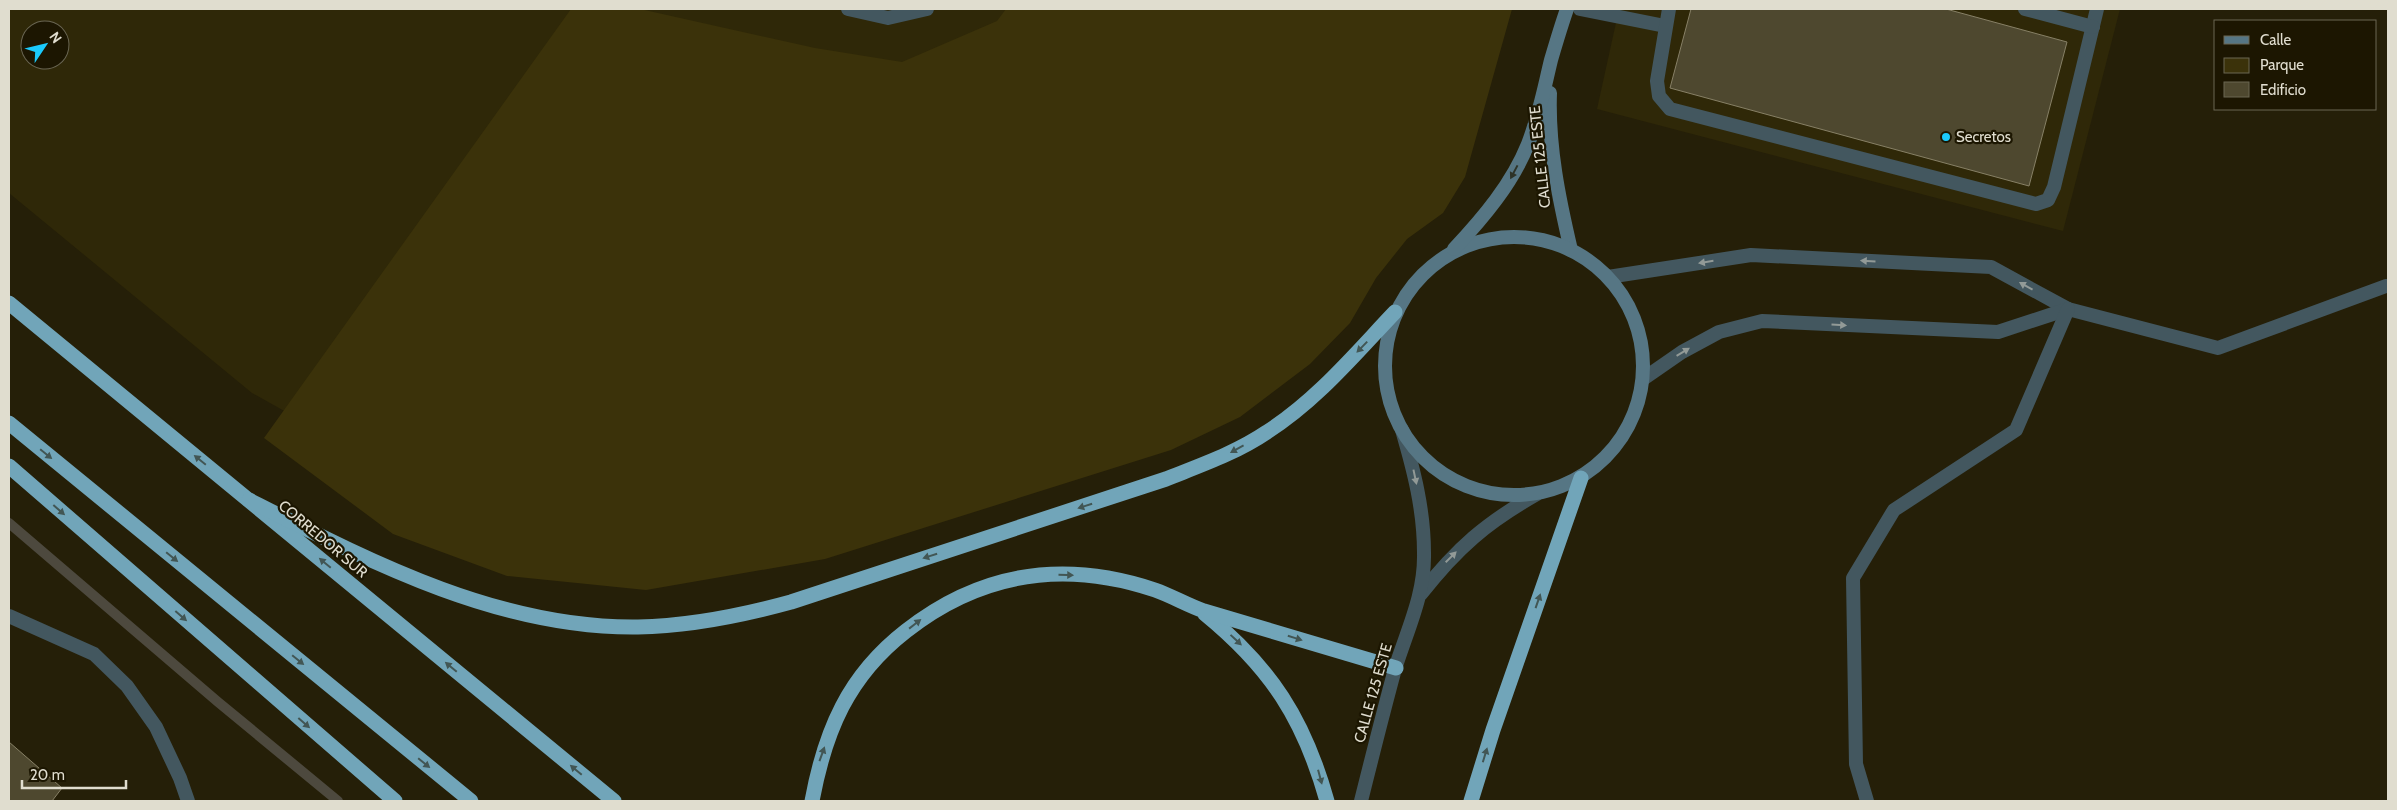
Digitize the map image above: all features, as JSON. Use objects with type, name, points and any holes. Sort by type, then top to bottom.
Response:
[{"type":"highway","name":"CORREDOR SUR","points":[[9,303],[614,801]]},
{"type":"highway","points":[[249,500],[353,553],[404,574],[483,602],[534,616],[586,624],[637,627],[684,625],[745,615],[791,602],[1148,485],[1224,457],[1267,433],[1299,410],[1396,312]]},
{"type":"highway","points":[[9,423],[471,801]]},
{"type":"highway","points":[[9,466],[394,801]]},
{"type":"highway","points":[[1471,801],[1493,730],[1581,478]]},
{"type":"highway","points":[[812,801],[819,761],[835,718],[857,681],[886,646],[926,615],[962,596],[1006,579],[1043,574],[1082,575],[1155,590],[1198,609],[1396,668]]},
{"type":"highway","points":[[1198,609],[1237,640],[1270,677],[1296,718],[1316,764],[1327,801]]},
{"type":"main road","name":"CALLE 125 ESTE","points":[[1450,253],[1481,220],[1507,185],[1528,146],[1542,104],[1551,60],[1566,9]]},
{"type":"main road","name":"CALLE 125 ESTE","points":[[1551,60],[1552,146],[1562,212],[1572,250]]},
{"type":"main road","points":[[1510,236],[1542,239],[1572,250],[1591,262],[1608,277],[1629,308],[1641,342],[1643,379],[1637,409],[1624,436],[1605,459],[1581,478],[1560,488],[1538,494],[1498,495],[1460,484],[1426,462],[1402,430],[1387,392],[1385,351],[1396,312],[1415,282],[1428,269],[1450,253],[1479,241],[1510,236]]},
{"type":"street","points":[[848,9],[888,18],[927,9]]},
{"type":"street","points":[[1580,9],[1665,26]]},
{"type":"street","points":[[1669,9],[1657,81],[1659,96],[1670,109],[2036,204],[2048,200],[2054,187],[2097,9]]},
{"type":"street","points":[[2025,9],[2093,28]]},
{"type":"street","points":[[1608,277],[1751,255],[1991,267],[2068,309],[2218,348],[2386,286]]},
{"type":"street","points":[[1643,379],[1682,352],[1719,332],[1762,321],[1998,332],[2068,309]]},
{"type":"street","points":[[1867,801],[1856,764],[1853,578],[1894,510],[2016,430],[2068,309]]},
{"type":"street","name":"CALLE 125 ESTE","points":[[1361,801],[1396,668],[1421,595],[1424,554],[1422,512],[1414,471],[1402,430]]},
{"type":"street","name":"CALLE 125 ESTE","points":[[1421,595],[1444,564],[1472,536],[1503,513],[1538,494]]},
{"type":"street","points":[[9,616],[94,654],[127,686],[156,726],[180,778],[188,801]]},
{"type":"shaded area","points":[[9,9],[1483,9],[583,578],[252,393],[9,193]]},
{"type":"shaded area","points":[[1619,9],[2120,9],[2063,231],[1597,109]]},
{"type":"green space","points":[[571,9],[640,9],[815,48],[902,62],[997,21],[1006,9],[1512,9],[1465,177],[1443,213],[1407,239],[1376,278],[1350,323],[1310,364],[1240,417],[1171,450],[825,559],[646,590],[507,576],[393,534],[264,438]]},
{"type":"building","name":"Secretos","points":[[1691,9],[1946,9],[2067,42],[2029,186],[1670,88]]},
{"type":"building","points":[[9,742],[62,788],[52,801],[9,801]]},
{"type":"waterway","points":[[9,523],[218,702],[338,801]]},
{"type":"place","name":"Secretos","points":[[1946,137]]}]
